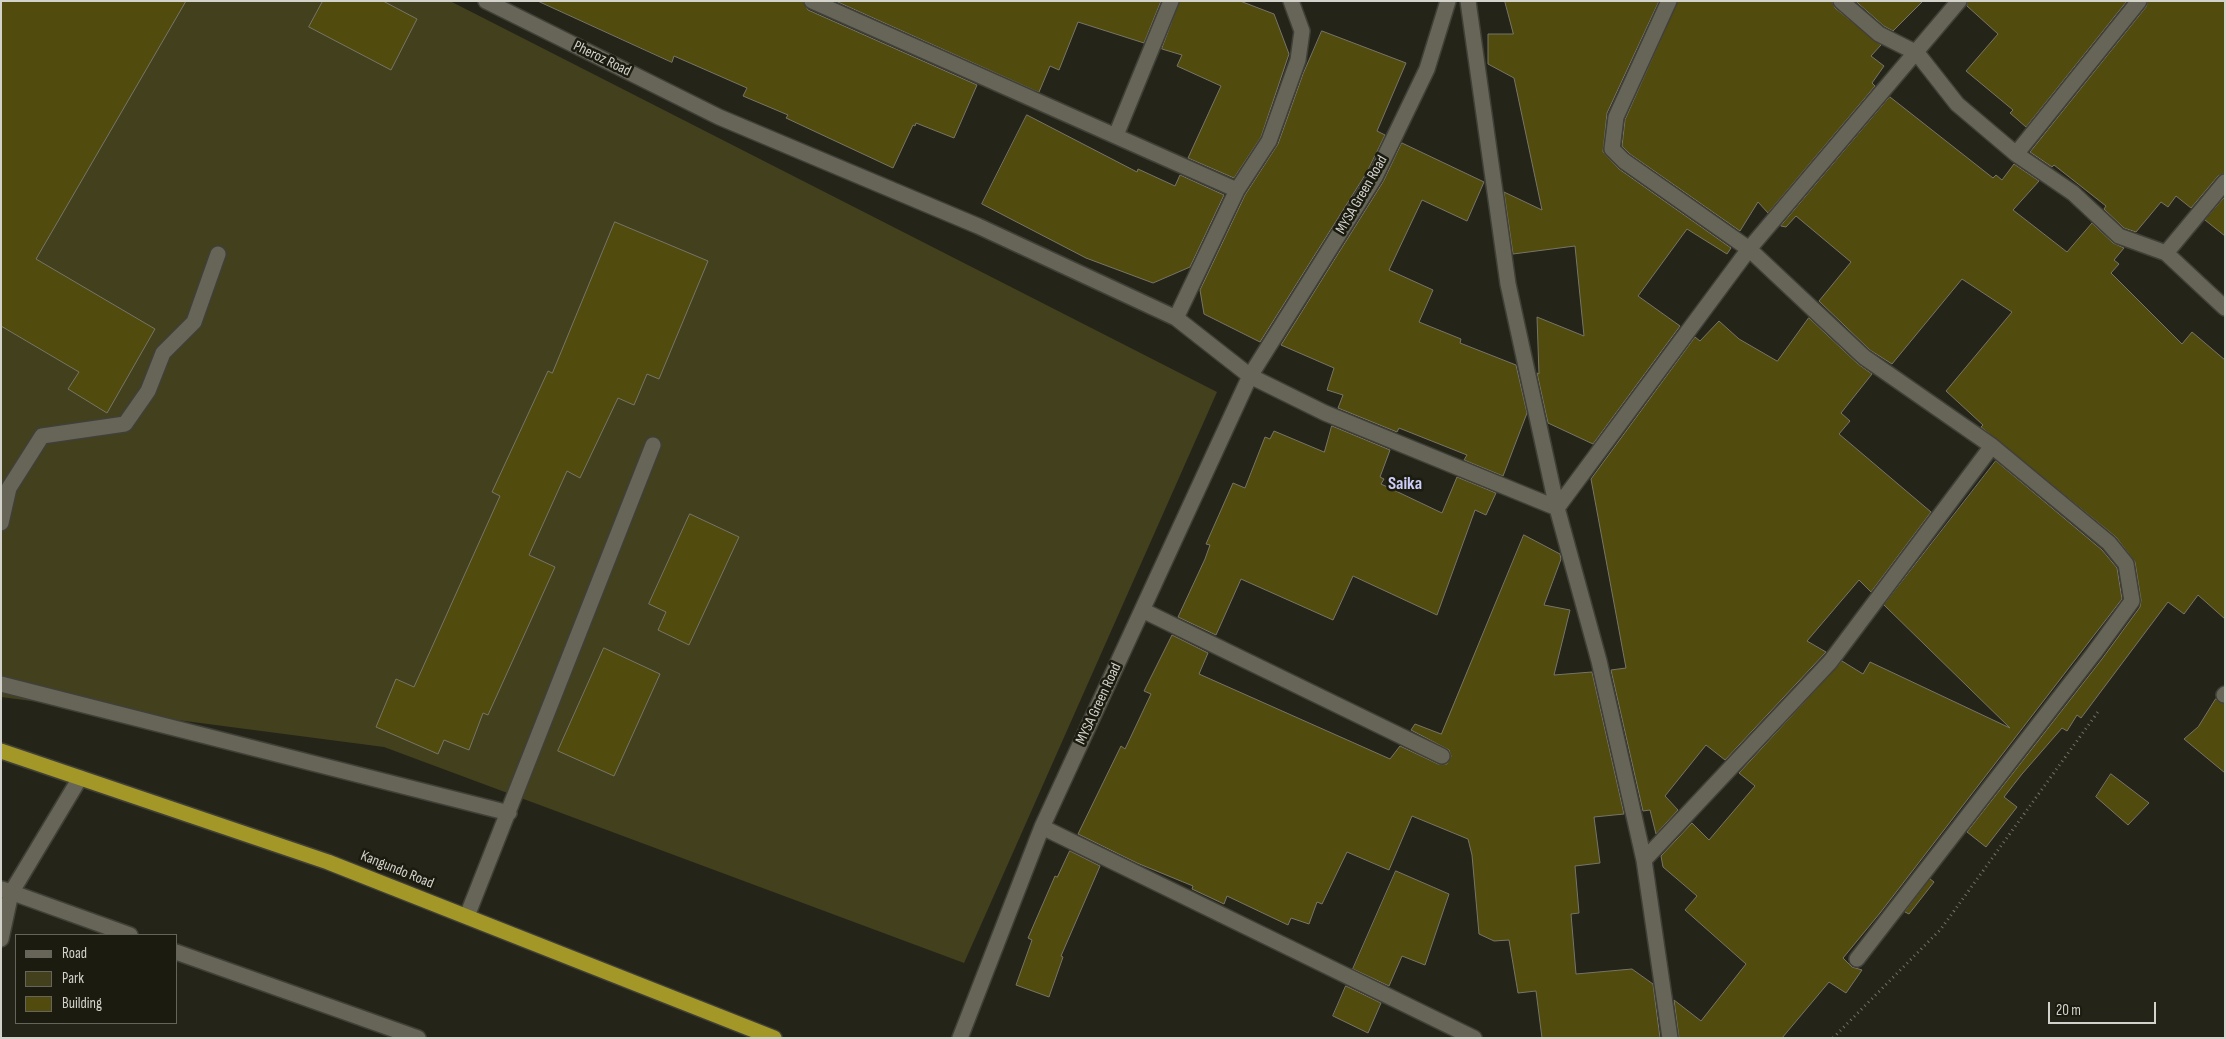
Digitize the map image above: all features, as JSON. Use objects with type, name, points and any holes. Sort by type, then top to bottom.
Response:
[{"type":"highway","name":"Kangundo Road","points":[[1,751],[328,862],[774,1038]]},
{"type":"street","name":"Pheroz Road","points":[[486,1],[719,117],[978,226],[1176,318],[1250,376]]},
{"type":"street","points":[[812,1],[1237,190]]},
{"type":"street","points":[[1116,135],[1171,1]]},
{"type":"street","points":[[1176,318],[1237,190],[1269,141],[1298,60],[1302,31],[1291,1]]},
{"type":"street","name":"MYSA Green Road","points":[[960,1038],[1042,827],[1250,376],[1375,176],[1427,69],[1448,1]]},
{"type":"street","points":[[1468,1],[1508,284],[1557,508],[1599,661],[1644,860],[1670,1038]]},
{"type":"street","points":[[1669,1],[1616,117],[1612,149],[1624,161],[1749,250],[1864,357],[1992,446],[2109,543],[2126,564],[2132,601],[2088,661],[1857,959]]},
{"type":"street","points":[[1841,1],[1878,34],[1917,53],[1957,104],[2016,154],[2073,194],[2118,236],[2166,252],[2225,308]]},
{"type":"street","points":[[1557,508],[1749,250],[1959,1]]},
{"type":"street","points":[[2016,154],[2139,1]]},
{"type":"street","points":[[2166,252],[2225,182]]},
{"type":"street","points":[[1,523],[9,488],[42,436],[124,424],[148,391],[163,353],[194,322],[218,254]]},
{"type":"street","points":[[1250,376],[1325,414],[1557,508]]},
{"type":"street","points":[[467,916],[653,445]]},
{"type":"street","points":[[1644,860],[1830,662],[1992,446]]},
{"type":"street","points":[[1142,610],[1442,756]]},
{"type":"street","points":[[1,684],[509,813]]},
{"type":"street","points":[[1,938],[6,891],[80,778]]},
{"type":"street","points":[[1042,827],[1474,1038]]},
{"type":"street","points":[[6,891],[127,934]]},
{"type":"street","points":[[178,953],[418,1038]]},
{"type":"path","points":[[1833,1038],[1941,929],[2100,709]]},
{"type":"green space","points":[[1,1],[450,1],[1217,392],[964,963],[384,747],[1,697]]},
{"type":"building","points":[[1,1],[186,1],[36,259],[155,329],[107,413],[68,389],[79,372],[1,326]]},
{"type":"building","points":[[323,1],[383,1],[417,19],[391,70],[309,27]]},
{"type":"building","points":[[538,1],[803,1],[808,10],[977,85],[954,138],[916,123],[915,126],[913,125],[893,168],[786,118],[788,115],[743,96],[747,88],[674,56],[672,62]]},
{"type":"building","points":[[836,1],[1161,1],[1144,43],[1078,22],[1059,70],[1050,66],[1039,92]]},
{"type":"building","points":[[1180,1],[1240,1],[1274,14],[1289,54],[1261,137],[1234,178],[1188,158],[1221,86],[1177,66],[1182,55],[1162,49]]},
{"type":"building","points":[[1505,1],[1659,1],[1607,113],[1603,152],[1619,169],[1731,248],[1727,254],[1687,229],[1638,296],[1680,326],[1593,444],[1548,423],[1537,373],[1539,374],[1537,317],[1584,336],[1575,246],[1513,254],[1504,192],[1542,210],[1514,78],[1488,64],[1488,34],[1513,34]]},
{"type":"building","points":[[1678,1],[1832,1],[1835,8],[1881,45],[1871,56],[1884,66],[1872,83],[1875,86],[1768,213],[1758,202],[1740,231],[1630,154],[1622,146],[1625,120]]},
{"type":"building","points":[[1856,1],[1923,1],[1893,31],[1884,26]]},
{"type":"building","points":[[1968,1],[2127,1],[2026,127],[2010,113],[2013,110],[1966,71],[1998,34],[1967,6]]},
{"type":"building","points":[[2148,1],[2225,1],[2225,173],[2218,176],[2191,208],[2176,196],[2168,207],[2161,202],[2136,232],[2124,228],[2104,209],[2106,206],[2054,165],[2052,167],[2030,152],[2146,7]]},
{"type":"building","points":[[1322,31],[1406,63],[1377,131],[1385,135],[1367,172],[1260,342],[1204,314],[1200,290],[1245,195],[1278,144],[1303,74]]},
{"type":"building","points":[[1890,97],[1993,178],[1996,175],[2002,180],[2014,164],[2039,181],[2013,210],[2067,252],[2092,223],[2113,243],[2124,248],[2114,260],[2119,264],[2111,273],[2182,344],[2192,332],[2225,360],[2225,619],[2198,595],[2184,614],[2168,602],[2081,718],[2077,715],[2067,731],[2062,728],[2004,797],[2017,807],[1986,847],[1967,832],[2102,659],[2140,607],[2141,600],[2135,562],[2116,537],[1981,427],[1983,425],[1946,391],[2012,312],[1962,279],[1892,364],[1870,350],[1819,301],[1851,262],[1796,216],[1786,227],[1781,226]]},
{"type":"building","points":[[1027,115],[1137,172],[1138,169],[1175,186],[1180,175],[1224,195],[1190,267],[1153,283],[1086,258],[982,204]]},
{"type":"building","points":[[1402,143],[1484,182],[1467,221],[1422,200],[1389,270],[1433,290],[1419,322],[1461,339],[1460,343],[1516,365],[1527,413],[1503,476],[1464,460],[1467,455],[1399,428],[1397,432],[1338,408],[1343,395],[1327,390],[1334,368],[1281,345],[1383,182]]},
{"type":"building","points":[[2225,197],[2225,236],[2205,220]]},
{"type":"building","points":[[615,222],[708,261],[659,379],[647,374],[634,405],[618,398],[580,478],[567,471],[529,555],[555,567],[488,715],[483,713],[469,750],[444,740],[438,754],[376,727],[396,679],[414,687],[500,496],[492,492],[548,371],[552,373]]},
{"type":"building","points":[[1809,318],[1858,364],[1872,374],[1841,413],[1850,421],[1839,434],[1931,512],[1871,592],[1859,580],[1807,641],[1826,652],[1725,760],[1706,745],[1665,796],[1678,810],[1656,834],[1650,810],[1643,811],[1611,670],[1626,668],[1591,479],[1695,337],[1700,341],[1719,321],[1739,339],[1777,361]]},
{"type":"building","points":[[1332,426],[1390,450],[1380,477],[1384,479],[1381,484],[1442,513],[1457,477],[1496,493],[1486,515],[1475,510],[1437,615],[1353,576],[1333,620],[1241,579],[1216,635],[1178,617],[1205,559],[1210,545],[1206,544],[1233,483],[1245,488],[1265,437],[1270,439],[1274,431],[1324,452]]},
{"type":"building","points":[[1996,461],[2102,550],[2117,568],[2122,599],[1880,913],[1843,958],[1852,967],[1862,970],[1846,993],[1829,982],[1782,1038],[1679,1038],[1674,1000],[1701,1021],[1746,964],[1685,910],[1697,896],[1663,867],[1661,856],[1692,823],[1709,840],[1755,786],[1739,773],[1842,661],[1863,674],[1870,662],[2010,728],[1884,605]]},
{"type":"building","points":[[690,514],[739,537],[689,645],[658,630],[666,612],[649,604]]},
{"type":"building","points":[[1524,535],[1560,554],[1561,559],[1544,605],[1570,610],[1554,675],[1592,672],[1624,814],[1594,817],[1600,863],[1575,866],[1579,913],[1571,914],[1576,974],[1632,969],[1653,984],[1660,1038],[1542,1038],[1536,991],[1518,993],[1509,940],[1494,941],[1479,934],[1472,855],[1468,839],[1412,816],[1389,870],[1347,852],[1322,904],[1317,902],[1309,924],[1291,918],[1288,925],[1227,896],[1224,904],[1192,889],[1193,886],[1137,863],[1078,834],[1121,746],[1125,749],[1151,694],[1144,691],[1172,635],[1208,653],[1199,674],[1390,759],[1400,746],[1438,764],[1447,764],[1451,756],[1449,750],[1411,730],[1415,724],[1441,734]]},
{"type":"building","points":[[604,648],[660,674],[614,776],[558,751]]},
{"type":"building","points":[[2216,699],[2225,704],[2225,773],[2184,739],[2198,727]]},
{"type":"building","points":[[2111,774],[2149,803],[2128,825],[2096,797]]},
{"type":"building","points":[[1070,851],[1100,866],[1061,956],[1063,957],[1049,997],[1016,985],[1032,940],[1028,938],[1055,876],[1057,877]]},
{"type":"building","points":[[1396,871],[1449,894],[1425,965],[1402,956],[1389,986],[1353,969]]},
{"type":"building","points":[[1930,879],[1934,882],[1909,914],[1905,912]]},
{"type":"building","points":[[1346,986],[1381,1003],[1368,1033],[1333,1016]]},
{"type":"district","name":"Saika","points":[[1405,484]]}]
